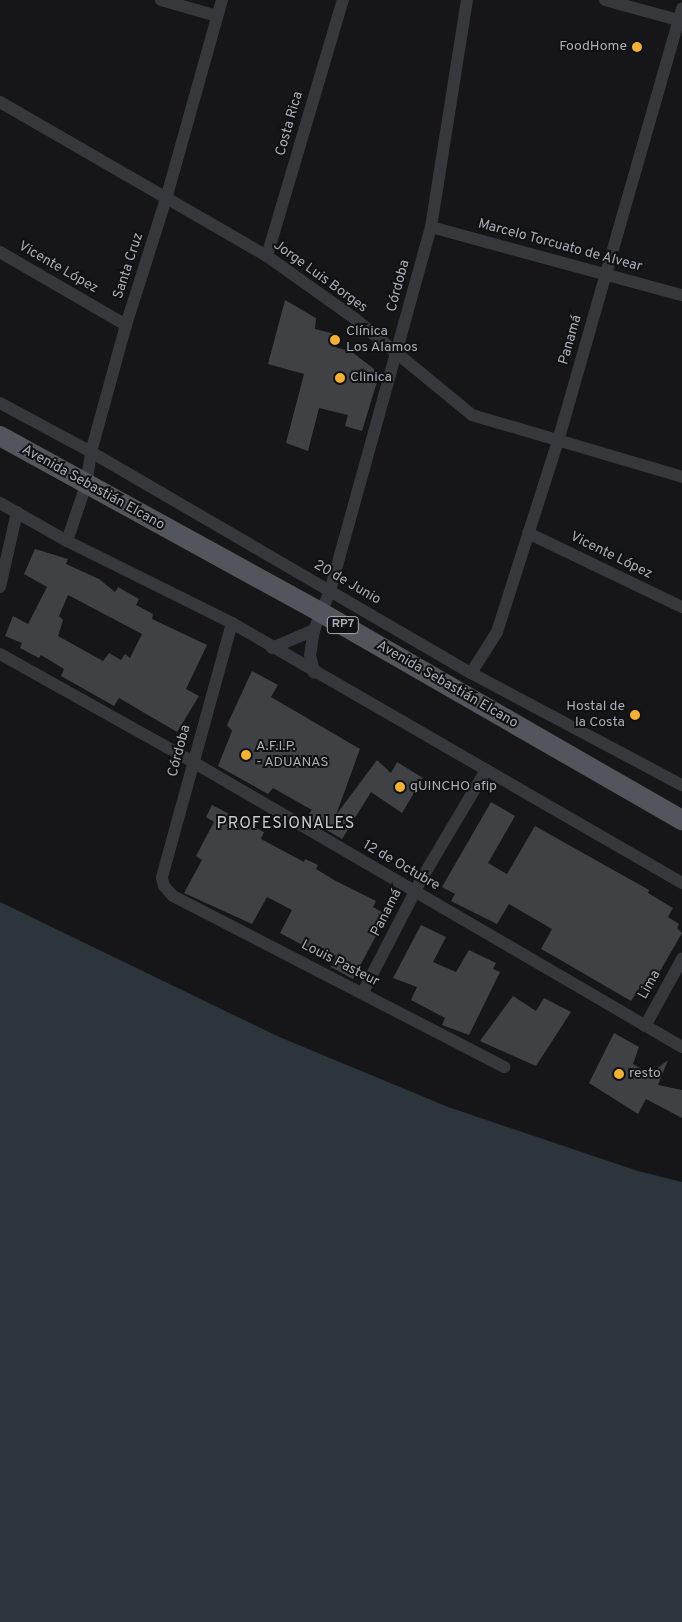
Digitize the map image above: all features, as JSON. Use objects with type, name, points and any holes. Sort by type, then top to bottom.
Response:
[{"type":"main road","name":"Avenida Sebastián Elcano","points":[[0,436],[317,621],[682,820]]},
{"type":"street","points":[[161,0],[217,16]]},
{"type":"street","name":"Santa Cruz","points":[[67,541],[86,485],[92,452],[126,325],[166,199],[222,0]]},
{"type":"street","name":"Costa Rica","points":[[267,256],[342,0]]},
{"type":"street","name":"Córdoba","points":[[314,673],[310,655],[317,621],[330,590],[431,227],[467,0]]},
{"type":"street","points":[[605,0],[680,21]]},
{"type":"street","name":"Panamá","points":[[471,673],[498,632],[558,441],[680,21],[682,8]]},
{"type":"street","name":"Jorge Luis Borges","points":[[0,102],[267,256],[354,318],[396,356],[472,415],[682,477]]},
{"type":"street","name":"Marcelo Torcuato de Alvear","points":[[431,227],[682,295]]},
{"type":"street","name":"Vicente López","points":[[0,252],[126,325]]},
{"type":"street","name":"20 de Junio","points":[[0,403],[92,452],[471,673],[682,784]]},
{"type":"street","points":[[0,503],[67,541],[232,623],[314,673],[682,883]]},
{"type":"street","points":[[0,586],[17,512]]},
{"type":"street","name":"Vicente López","points":[[528,533],[682,607]]},
{"type":"street","points":[[272,648],[317,621]]},
{"type":"street","name":"Córdoba","points":[[164,886],[162,878],[232,623]]},
{"type":"street","name":"12 de Octubre","points":[[0,654],[193,762],[682,1047]]},
{"type":"street","name":"Panamá","points":[[363,992],[415,891],[486,770]]},
{"type":"street","name":"Louis Pasteur","points":[[164,886],[174,896],[363,992],[504,1067]]},
{"type":"street","name":"Lima","points":[[645,1026],[682,959]]},
{"type":"shaded area","points":[[0,902],[277,1036],[448,1107],[638,1171],[682,1182],[682,1622],[0,1622]]},
{"type":"building","name":"Clinica","points":[[285,300],[316,318],[315,329],[339,335],[335,347],[352,352],[374,369],[377,382],[362,431],[345,426],[348,415],[319,408],[308,451],[286,443],[304,374],[268,364]]},
{"type":"building","points":[[35,549],[68,559],[66,564],[99,579],[115,592],[118,587],[139,599],[136,605],[153,614],[152,619],[207,645],[186,689],[199,696],[177,732],[119,698],[114,706],[61,676],[64,669],[41,655],[39,658],[20,648],[22,643],[5,636],[13,616],[28,624],[47,587],[24,574]],"holes":[[[68,595],[142,634],[130,658],[125,654],[121,660],[109,653],[103,661],[58,636],[63,620],[59,616]]]},
{"type":"building","name":"A.F.I.P. - ADUANAS","points":[[252,671],[278,685],[271,697],[360,749],[336,815],[377,760],[391,773],[397,762],[423,778],[402,813],[371,792],[342,839],[306,818],[312,810],[273,788],[268,794],[218,766],[232,731],[227,725]]},
{"type":"building","points":[[491,802],[515,816],[488,863],[507,874],[535,826],[649,890],[648,893],[673,908],[668,917],[679,924],[677,928],[682,933],[648,992],[640,987],[631,1001],[541,949],[552,929],[509,904],[497,924],[451,901],[455,894],[442,887]]},
{"type":"building","points":[[212,805],[264,832],[261,839],[304,862],[305,859],[318,865],[316,869],[376,901],[373,907],[387,915],[353,979],[331,967],[336,956],[311,943],[308,948],[280,933],[292,910],[267,897],[252,924],[184,893],[202,860],[196,856],[214,822],[206,817]]},
{"type":"building","points":[[421,925],[446,937],[433,962],[456,972],[469,950],[496,963],[493,969],[500,972],[469,1035],[442,1025],[445,1018],[411,1000],[417,987],[393,978]]},
{"type":"building","points":[[513,996],[536,1011],[544,998],[571,1012],[536,1066],[480,1041]]},
{"type":"building","name":"resto","points":[[614,1033],[639,1047],[633,1064],[650,1074],[668,1060],[658,1085],[682,1090],[682,1118],[646,1099],[638,1114],[589,1083]]},
{"type":"place","name":"FoodHome","points":[[637,47]]},
{"type":"place","name":"Clínica Los Alamos","points":[[335,340]]},
{"type":"place","name":"Clinica","points":[[340,378]]},
{"type":"place","name":"Hostal de la Costa","points":[[635,715]]},
{"type":"place","name":"A.F.I.P. - ADUANAS","points":[[246,755]]},
{"type":"place","name":"qUINCHO afip","points":[[400,787]]},
{"type":"place","name":"resto","points":[[619,1074]]},
{"type":"district","name":"PROFESIONALES","points":[[286,824]]}]
